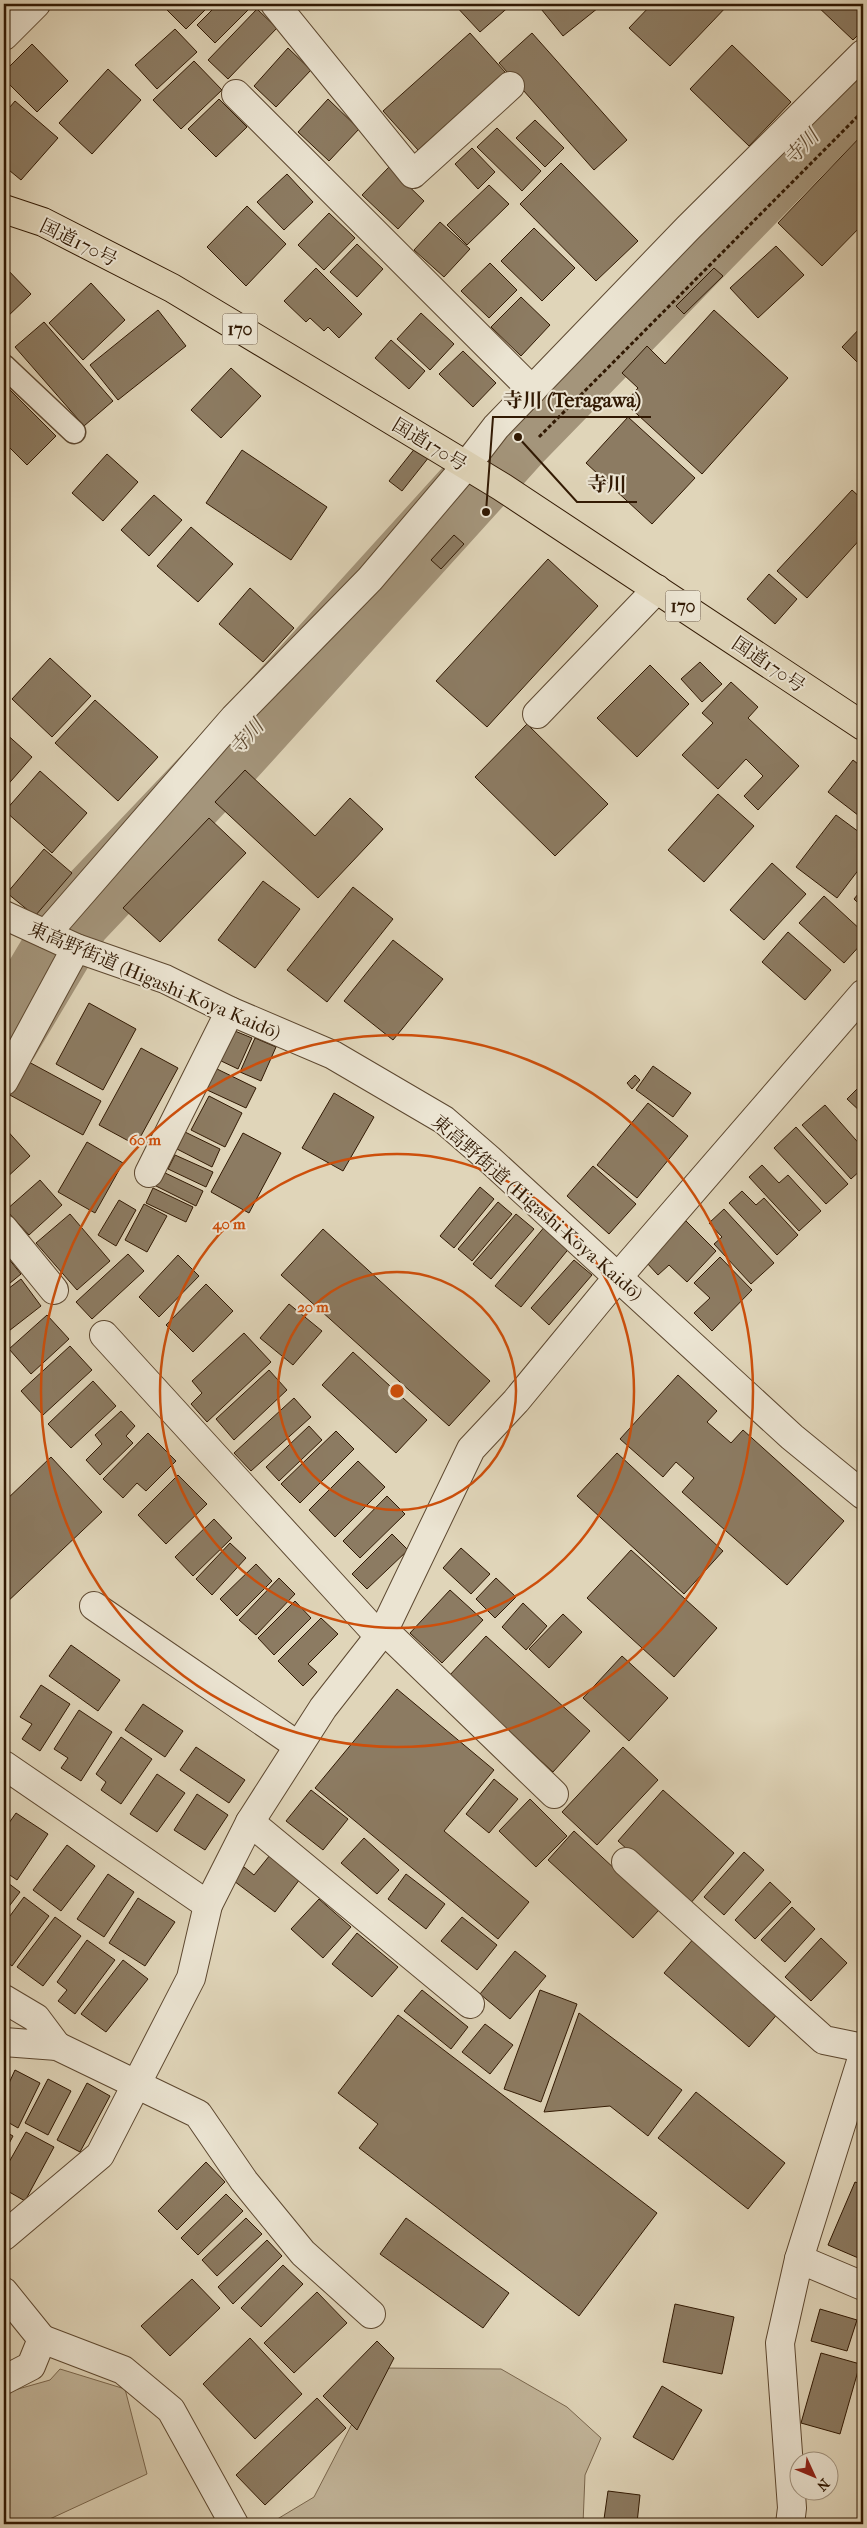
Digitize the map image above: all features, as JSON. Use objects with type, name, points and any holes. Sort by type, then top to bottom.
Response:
[{"type":"highway","name":"国道170号","points":[[4,209],[43,222],[172,288],[502,488],[863,726]]},
{"type":"street","points":[[4,36],[36,4]]},
{"type":"street","points":[[275,4],[413,174],[510,86]]},
{"type":"street","points":[[46,934],[234,718],[370,579],[466,466],[496,426],[688,228],[863,54]]},
{"type":"street","points":[[236,94],[532,390]]},
{"type":"street","points":[[537,714],[657,589]]},
{"type":"street","name":"東高野街道 (Higashi-Kōya Kaidō)","points":[[4,915],[76,948],[165,979],[230,1011],[333,1055],[444,1120],[490,1159],[792,1437],[863,1495]]},
{"type":"street","points":[[4,1081],[76,948]]},
{"type":"street","points":[[4,2236],[100,2155],[191,1978],[208,1905],[250,1822],[298,1745],[381,1633],[471,1449],[516,1401],[618,1277],[863,994]]},
{"type":"street","points":[[149,1173],[230,1011]]},
{"type":"street","points":[[4,1229],[54,1290]]},
{"type":"street","points":[[104,1335],[381,1633],[554,1794]]},
{"type":"street","points":[[94,1606],[298,1745]]},
{"type":"street","points":[[4,1765],[208,1905]]},
{"type":"street","points":[[250,1822],[470,2004]]},
{"type":"street","points":[[626,1862],[824,2040],[863,2048]]},
{"type":"street","points":[[4,1999],[36,2018],[57,2046]]},
{"type":"street","points":[[4,2042],[57,2046],[136,2086],[198,2114],[244,2181],[304,2253],[371,2314]]},
{"type":"street","points":[[790,2524],[792,2508],[780,2343],[799,2259],[861,2070]]},
{"type":"street","points":[[799,2259],[863,2286]]},
{"type":"street","points":[[4,2292],[42,2339],[123,2370],[171,2410],[234,2524]]},
{"type":"street","points":[[4,2380],[31,2366],[42,2339]]},
{"type":"lane","points":[[4,366],[74,432]]},
{"type":"path","points":[[535,441],[863,111]]},
{"type":"shaded area","points":[[381,2368],[501,2369],[567,2407],[601,2438],[585,2475],[583,2524],[269,2524],[314,2497]]},
{"type":"shaded area","points":[[60,2369],[125,2389],[147,2474],[39,2524],[4,2524],[4,2393],[50,2380]]},
{"type":"building","points":[[161,4],[211,4],[186,29]]},
{"type":"building","points":[[218,4],[254,4],[215,43],[197,25]]},
{"type":"building","points":[[454,4],[512,4],[480,32]]},
{"type":"building","points":[[537,4],[603,4],[563,36]]},
{"type":"building","points":[[652,4],[729,4],[670,66],[629,28]]},
{"type":"building","points":[[815,4],[863,4],[863,30],[853,40]]},
{"type":"building","points":[[257,9],[277,28],[228,79],[208,60]]},
{"type":"building","points":[[175,29],[197,52],[157,89],[135,65]]},
{"type":"building","points":[[470,33],[505,72],[418,150],[383,111]]},
{"type":"building","points":[[532,33],[627,140],[594,170],[499,63]]},
{"type":"building","points":[[32,44],[68,81],[37,112],[4,79],[4,72]]},
{"type":"building","points":[[732,45],[791,102],[749,146],[690,89]]},
{"type":"building","points":[[288,48],[311,70],[276,107],[254,86]]},
{"type":"building","points":[[194,61],[222,90],[181,129],[153,100]]},
{"type":"building","points":[[108,69],[141,100],[92,154],[59,123]]},
{"type":"building","points":[[219,99],[247,127],[216,157],[188,129]]},
{"type":"building","points":[[328,99],[359,129],[329,161],[298,132]]},
{"type":"building","points":[[15,101],[58,138],[21,180],[4,166],[4,114]]},
{"type":"building","points":[[535,120],[564,148],[545,167],[516,138]]},
{"type":"building","points":[[497,128],[541,171],[522,191],[477,147]]},
{"type":"building","points":[[863,134],[863,224],[822,266],[778,223]]},
{"type":"building","points":[[472,148],[495,172],[478,189],[455,164]]},
{"type":"building","points":[[561,163],[638,241],[596,281],[520,204]]},
{"type":"building","points":[[389,167],[424,201],[398,229],[362,195]]},
{"type":"building","points":[[287,174],[313,202],[284,230],[257,202]]},
{"type":"building","points":[[489,185],[509,204],[467,245],[447,225]]},
{"type":"building","points":[[247,206],[286,244],[246,286],[207,247]]},
{"type":"building","points":[[329,213],[355,238],[324,270],[298,245]]},
{"type":"building","points":[[440,222],[470,249],[444,277],[414,250]]},
{"type":"building","points":[[534,228],[575,268],[542,301],[501,261]]},
{"type":"building","points":[[357,244],[383,269],[357,297],[330,272]]},
{"type":"building","points":[[776,246],[804,275],[758,318],[730,288]]},
{"type":"building","points":[[490,263],[517,290],[489,318],[461,291]]},
{"type":"building","points":[[4,266],[31,294],[5,319],[4,318]]},
{"type":"building","points":[[316,268],[362,314],[339,338],[328,327],[324,331],[310,318],[306,322],[284,301]]},
{"type":"building","points":[[714,268],[723,276],[684,314],[676,306]]},
{"type":"building","points":[[91,283],[125,320],[83,360],[49,323]]},
{"type":"building","points":[[521,297],[550,325],[521,356],[491,327]]},
{"type":"building","points":[[158,310],[186,346],[118,400],[90,365]]},
{"type":"building","points":[[714,310],[788,378],[702,474],[625,403],[638,388],[622,373],[647,346],[665,364]]},
{"type":"building","points":[[421,313],[454,344],[430,370],[397,339]]},
{"type":"building","points":[[44,322],[113,401],[84,426],[15,347]]},
{"type":"building","points":[[863,325],[863,368],[842,347]]},
{"type":"building","points":[[391,340],[425,371],[409,389],[375,358]]},
{"type":"building","points":[[463,351],[496,383],[473,407],[439,374]]},
{"type":"building","points":[[231,368],[261,396],[221,438],[191,410]]},
{"type":"building","points":[[4,384],[56,436],[27,465],[4,442]]},
{"type":"building","points":[[628,417],[695,478],[652,524],[586,463]]},
{"type":"building","points":[[416,447],[429,457],[402,491],[389,481]]},
{"type":"building","points":[[242,450],[327,507],[291,560],[206,503]]},
{"type":"building","points":[[107,454],[138,482],[103,521],[72,493]]},
{"type":"building","points":[[852,490],[863,500],[863,536],[807,598],[777,571]]},
{"type":"building","points":[[154,495],[182,520],[149,556],[121,530]]},
{"type":"building","points":[[191,527],[233,564],[198,602],[157,566]]},
{"type":"building","points":[[454,535],[464,544],[441,569],[431,560]]},
{"type":"building","points":[[548,559],[598,606],[487,727],[436,681]]},
{"type":"building","points":[[769,574],[797,599],[775,624],[747,599]]},
{"type":"building","points":[[250,588],[294,628],[263,662],[219,624]]},
{"type":"building","points":[[50,658],[91,696],[52,737],[12,699]]},
{"type":"building","points":[[700,662],[722,684],[702,702],[681,679]]},
{"type":"building","points":[[650,665],[689,704],[637,757],[597,718]]},
{"type":"building","points":[[731,682],[758,707],[748,718],[799,766],[758,810],[744,796],[763,776],[746,759],[718,789],[682,755],[713,723],[702,713]]},
{"type":"building","points":[[95,700],[158,757],[118,801],[55,743]]},
{"type":"building","points":[[527,724],[608,804],[555,856],[475,777]]},
{"type":"building","points":[[4,732],[32,757],[4,789]]},
{"type":"building","points":[[853,760],[863,768],[863,819],[828,792]]},
{"type":"building","points":[[245,770],[315,836],[350,798],[383,829],[318,898],[215,802]]},
{"type":"building","points":[[40,771],[87,813],[52,853],[5,811]]},
{"type":"building","points":[[718,794],[754,826],[704,882],[668,850]]},
{"type":"building","points":[[836,815],[863,835],[863,864],[837,898],[796,867]]},
{"type":"building","points":[[209,818],[246,853],[160,942],[123,908]]},
{"type":"building","points":[[44,849],[72,873],[35,916],[7,893]]},
{"type":"building","points":[[772,863],[806,894],[764,940],[730,910]]},
{"type":"building","points":[[263,881],[300,909],[255,968],[218,940]]},
{"type":"building","points":[[353,887],[393,919],[327,1002],[287,970]]},
{"type":"building","points":[[863,888],[863,908],[854,899]]},
{"type":"building","points":[[824,896],[863,932],[863,942],[844,963],[799,923]]},
{"type":"building","points":[[788,932],[831,970],[805,1000],[762,962]]},
{"type":"building","points":[[393,940],[443,979],[393,1040],[344,1001]]},
{"type":"building","points":[[89,1003],[136,1029],[103,1090],[56,1064]]},
{"type":"building","points":[[230,1029],[252,1038],[238,1069],[217,1059]]},
{"type":"building","points":[[255,1038],[276,1047],[261,1081],[240,1072]]},
{"type":"building","points":[[141,1048],[178,1068],[136,1145],[99,1125]]},
{"type":"building","points":[[27,1061],[101,1101],[83,1135],[8,1094]]},
{"type":"building","points":[[653,1066],[691,1093],[673,1117],[636,1090]]},
{"type":"building","points":[[215,1068],[256,1088],[246,1108],[205,1089]]},
{"type":"building","points":[[635,1075],[640,1080],[632,1089],[627,1083]]},
{"type":"building","points":[[863,1083],[863,1114],[847,1099]]},
{"type":"building","points":[[334,1093],[374,1117],[343,1171],[302,1148]]},
{"type":"building","points":[[209,1096],[242,1113],[225,1147],[191,1130]]},
{"type":"building","points":[[648,1103],[688,1136],[637,1198],[597,1165]]},
{"type":"building","points":[[825,1105],[863,1148],[863,1168],[851,1179],[802,1125]]},
{"type":"building","points":[[4,1127],[30,1156],[4,1180]]},
{"type":"building","points":[[796,1127],[848,1184],[826,1204],[774,1148]]},
{"type":"building","points":[[185,1132],[220,1149],[212,1167],[177,1149]]},
{"type":"building","points":[[243,1133],[281,1153],[249,1213],[211,1192]]},
{"type":"building","points":[[87,1142],[123,1163],[95,1213],[58,1192]]},
{"type":"building","points":[[175,1155],[213,1172],[206,1187],[168,1169]]},
{"type":"building","points":[[762,1165],[779,1183],[788,1175],[821,1211],[799,1231],[749,1177]]},
{"type":"building","points":[[593,1166],[636,1204],[609,1234],[567,1196]]},
{"type":"building","points":[[161,1171],[203,1191],[196,1206],[154,1185]]},
{"type":"building","points":[[40,1180],[62,1205],[29,1235],[6,1210]]},
{"type":"building","points":[[480,1187],[494,1199],[454,1248],[440,1236]]},
{"type":"building","points":[[153,1188],[193,1207],[186,1222],[146,1203]]},
{"type":"building","points":[[742,1191],[756,1205],[764,1198],[798,1235],[777,1255],[729,1203]]},
{"type":"building","points":[[119,1200],[136,1210],[116,1246],[98,1235]]},
{"type":"building","points":[[498,1202],[512,1214],[472,1261],[458,1249]]},
{"type":"building","points":[[144,1204],[167,1216],[147,1252],[125,1240]]},
{"type":"building","points":[[724,1209],[774,1263],[751,1284],[714,1244],[722,1237],[709,1223]]},
{"type":"building","points":[[70,1214],[110,1261],[77,1290],[36,1243]]},
{"type":"building","points":[[516,1214],[534,1229],[491,1279],[473,1264]]},
{"type":"building","points":[[686,1221],[716,1251],[687,1282],[669,1265],[658,1275],[646,1262]]},
{"type":"building","points":[[546,1225],[571,1246],[521,1307],[495,1286]]},
{"type":"building","points":[[323,1229],[490,1381],[449,1426],[281,1275]]},
{"type":"building","points":[[4,1253],[21,1274],[4,1288]]},
{"type":"building","points":[[128,1254],[144,1271],[92,1319],[76,1302]]},
{"type":"building","points":[[178,1255],[199,1276],[159,1317],[139,1297]]},
{"type":"building","points":[[720,1257],[752,1290],[712,1331],[694,1313],[710,1298],[694,1283]]},
{"type":"building","points":[[574,1260],[592,1275],[549,1325],[531,1308]]},
{"type":"building","points":[[21,1279],[41,1306],[5,1334],[4,1292]]},
{"type":"building","points":[[206,1284],[233,1311],[193,1352],[166,1325]]},
{"type":"building","points":[[289,1304],[322,1331],[293,1365],[260,1338]]},
{"type":"building","points":[[47,1315],[69,1339],[31,1374],[9,1349]]},
{"type":"building","points":[[244,1333],[271,1362],[207,1422],[191,1404],[202,1393],[192,1381]]},
{"type":"building","points":[[70,1346],[92,1370],[43,1415],[21,1391]]},
{"type":"building","points":[[353,1352],[427,1420],[396,1453],[322,1385]]},
{"type":"building","points":[[269,1370],[287,1390],[234,1440],[216,1419]]},
{"type":"building","points":[[678,1375],[717,1411],[707,1422],[731,1443],[743,1430],[844,1521],[787,1585],[682,1492],[694,1478],[676,1462],[663,1477],[620,1439]]},
{"type":"building","points":[[93,1381],[116,1406],[71,1448],[48,1424]]},
{"type":"building","points":[[294,1398],[311,1417],[251,1471],[234,1453]]},
{"type":"building","points":[[121,1411],[135,1426],[126,1436],[133,1443],[100,1475],[86,1460],[102,1444],[95,1435]]},
{"type":"building","points":[[309,1426],[322,1440],[279,1481],[266,1467]]},
{"type":"building","points":[[336,1431],[354,1449],[300,1503],[281,1484]]},
{"type":"building","points":[[148,1433],[176,1461],[146,1491],[137,1483],[123,1498],[103,1479]]},
{"type":"building","points":[[617,1453],[723,1551],[684,1594],[577,1496]]},
{"type":"building","points":[[51,1457],[102,1512],[4,1605],[4,1502]]},
{"type":"building","points":[[358,1461],[385,1487],[335,1537],[309,1510]]},
{"type":"building","points":[[178,1475],[207,1504],[166,1544],[138,1515]]},
{"type":"building","points":[[387,1496],[405,1514],[360,1558],[343,1541]]},
{"type":"building","points":[[214,1519],[232,1538],[193,1576],[175,1557]]},
{"type":"building","points":[[392,1534],[408,1550],[367,1589],[352,1574]]},
{"type":"building","points":[[230,1543],[246,1558],[212,1595],[196,1579]]},
{"type":"building","points":[[461,1548],[490,1574],[471,1594],[443,1568]]},
{"type":"building","points":[[631,1550],[717,1628],[674,1677],[587,1598]]},
{"type":"building","points":[[256,1564],[272,1581],[237,1616],[220,1599]]},
{"type":"building","points":[[279,1578],[295,1594],[256,1635],[239,1620]]},
{"type":"building","points":[[496,1578],[516,1597],[495,1618],[476,1599]]},
{"type":"building","points":[[450,1590],[483,1620],[442,1663],[410,1633]]},
{"type":"building","points":[[295,1601],[311,1618],[274,1655],[258,1638]]},
{"type":"building","points":[[523,1603],[547,1626],[526,1650],[502,1627]]},
{"type":"building","points":[[563,1614],[582,1632],[549,1668],[529,1649]]},
{"type":"building","points":[[321,1618],[338,1634],[308,1664],[317,1672],[303,1686],[278,1661]]},
{"type":"building","points":[[486,1636],[590,1731],[553,1772],[449,1676]]},
{"type":"building","points":[[71,1645],[120,1680],[98,1711],[49,1676]]},
{"type":"building","points":[[622,1656],[668,1698],[629,1741],[583,1698]]},
{"type":"building","points":[[41,1685],[70,1704],[40,1751],[22,1739],[32,1724],[20,1717]]},
{"type":"building","points":[[397,1689],[494,1770],[444,1831],[529,1902],[498,1939],[315,1788]]},
{"type":"building","points":[[143,1704],[183,1731],[165,1757],[125,1730]]},
{"type":"building","points":[[79,1710],[112,1732],[81,1781],[61,1768],[68,1758],[54,1749]]},
{"type":"building","points":[[121,1737],[152,1759],[121,1804],[101,1790],[106,1782],[96,1774]]},
{"type":"building","points":[[196,1747],[245,1780],[229,1803],[180,1770]]},
{"type":"building","points":[[623,1747],[658,1780],[597,1845],[562,1812]]},
{"type":"building","points":[[157,1774],[185,1793],[157,1832],[130,1814]]},
{"type":"building","points":[[494,1779],[518,1799],[489,1833],[466,1814]]},
{"type":"building","points":[[311,1790],[348,1819],[323,1850],[286,1821]]},
{"type":"building","points":[[663,1790],[734,1853],[689,1905],[618,1841]]},
{"type":"building","points":[[197,1794],[228,1815],[205,1850],[174,1830]]},
{"type":"building","points":[[530,1799],[567,1836],[536,1867],[499,1831]]},
{"type":"building","points":[[16,1813],[48,1834],[17,1880],[4,1871],[4,1830]]},
{"type":"building","points":[[574,1831],[659,1910],[633,1938],[548,1860]]},
{"type":"building","points":[[364,1838],[399,1870],[377,1894],[341,1863]]},
{"type":"building","points":[[67,1845],[95,1866],[61,1911],[33,1890]]},
{"type":"building","points":[[744,1852],[764,1870],[724,1915],[704,1897]]},
{"type":"building","points":[[270,1855],[300,1879],[275,1912],[234,1881],[244,1867],[254,1875]]},
{"type":"building","points":[[108,1874],[134,1892],[104,1937],[77,1919]]},
{"type":"building","points":[[406,1874],[445,1904],[426,1929],[388,1899]]},
{"type":"building","points":[[4,1880],[20,1892],[4,1913]]},
{"type":"building","points":[[770,1882],[791,1902],[755,1939],[735,1920]]},
{"type":"building","points":[[24,1897],[49,1916],[12,1966],[4,1960],[4,1924]]},
{"type":"building","points":[[138,1898],[175,1922],[145,1966],[109,1943]]},
{"type":"building","points":[[319,1899],[351,1927],[323,1958],[291,1929]]},
{"type":"building","points":[[792,1907],[815,1929],[785,1962],[761,1940]]},
{"type":"building","points":[[55,1917],[81,1936],[43,1986],[17,1967]]},
{"type":"building","points":[[462,1917],[497,1945],[477,1970],[441,1941]]},
{"type":"building","points":[[357,1933],[398,1967],[372,1997],[332,1964]]},
{"type":"building","points":[[695,1937],[780,2011],[749,2047],[664,1973]]},
{"type":"building","points":[[821,1938],[847,1963],[811,2001],[785,1977]]},
{"type":"building","points":[[87,1940],[115,1960],[75,2014],[58,2001],[67,1990],[57,1982]]},
{"type":"building","points":[[515,1951],[546,1976],[510,2019],[480,1994]]},
{"type":"building","points":[[123,1960],[148,1979],[106,2032],[81,2014]]},
{"type":"building","points":[[422,1990],[468,2027],[451,2049],[404,2011]]},
{"type":"building","points":[[540,1990],[577,2004],[541,2102],[504,2089]]},
{"type":"building","points":[[579,2013],[682,2090],[648,2136],[610,2106],[544,2112]]},
{"type":"building","points":[[398,2015],[657,2213],[579,2316],[359,2148],[378,2124],[338,2093]]},
{"type":"building","points":[[485,2024],[513,2045],[490,2074],[462,2052]]},
{"type":"building","points":[[15,2070],[40,2083],[18,2128],[4,2120],[4,2094]]},
{"type":"building","points":[[48,2079],[71,2091],[48,2135],[25,2123]]},
{"type":"building","points":[[87,2083],[110,2096],[80,2152],[57,2140]]},
{"type":"building","points":[[696,2092],[785,2163],[748,2209],[658,2138]]},
{"type":"building","points":[[4,2131],[13,2136],[4,2153]]},
{"type":"building","points":[[26,2132],[54,2147],[25,2201],[4,2189],[4,2171]]},
{"type":"building","points":[[206,2162],[225,2182],[177,2230],[158,2211]]},
{"type":"building","points":[[855,2182],[863,2185],[863,2260],[828,2245]]},
{"type":"building","points":[[226,2194],[243,2211],[198,2255],[181,2238]]},
{"type":"building","points":[[246,2218],[262,2234],[217,2276],[202,2260]]},
{"type":"building","points":[[406,2218],[509,2293],[483,2328],[380,2254]]},
{"type":"building","points":[[267,2240],[282,2256],[233,2304],[218,2287]]},
{"type":"building","points":[[283,2265],[303,2284],[261,2327],[241,2308]]},
{"type":"building","points":[[192,2279],[220,2308],[170,2356],[141,2326]]},
{"type":"building","points":[[317,2292],[347,2323],[294,2373],[264,2343]]},
{"type":"building","points":[[675,2304],[734,2317],[722,2374],[663,2362]]},
{"type":"building","points":[[820,2309],[857,2320],[847,2351],[811,2341]]},
{"type":"building","points":[[250,2338],[302,2394],[255,2439],[203,2384]]},
{"type":"building","points":[[377,2341],[394,2358],[357,2430],[323,2396]]},
{"type":"building","points":[[821,2353],[860,2364],[840,2434],[801,2423]]},
{"type":"building","points":[[662,2386],[702,2410],[673,2460],[633,2437]]},
{"type":"building","points":[[317,2398],[346,2428],[265,2505],[236,2475]]},
{"type":"building","points":[[608,2491],[640,2495],[637,2523],[604,2519]]},
{"type":"waterway","name":"寺川","points":[[4,1039],[76,918],[220,766],[518,437],[863,83]]},
{"type":"place","name":"寺川","points":[[518,437]]},
{"type":"place","name":"寺川 (Teragawa)","points":[[486,512]]}]
